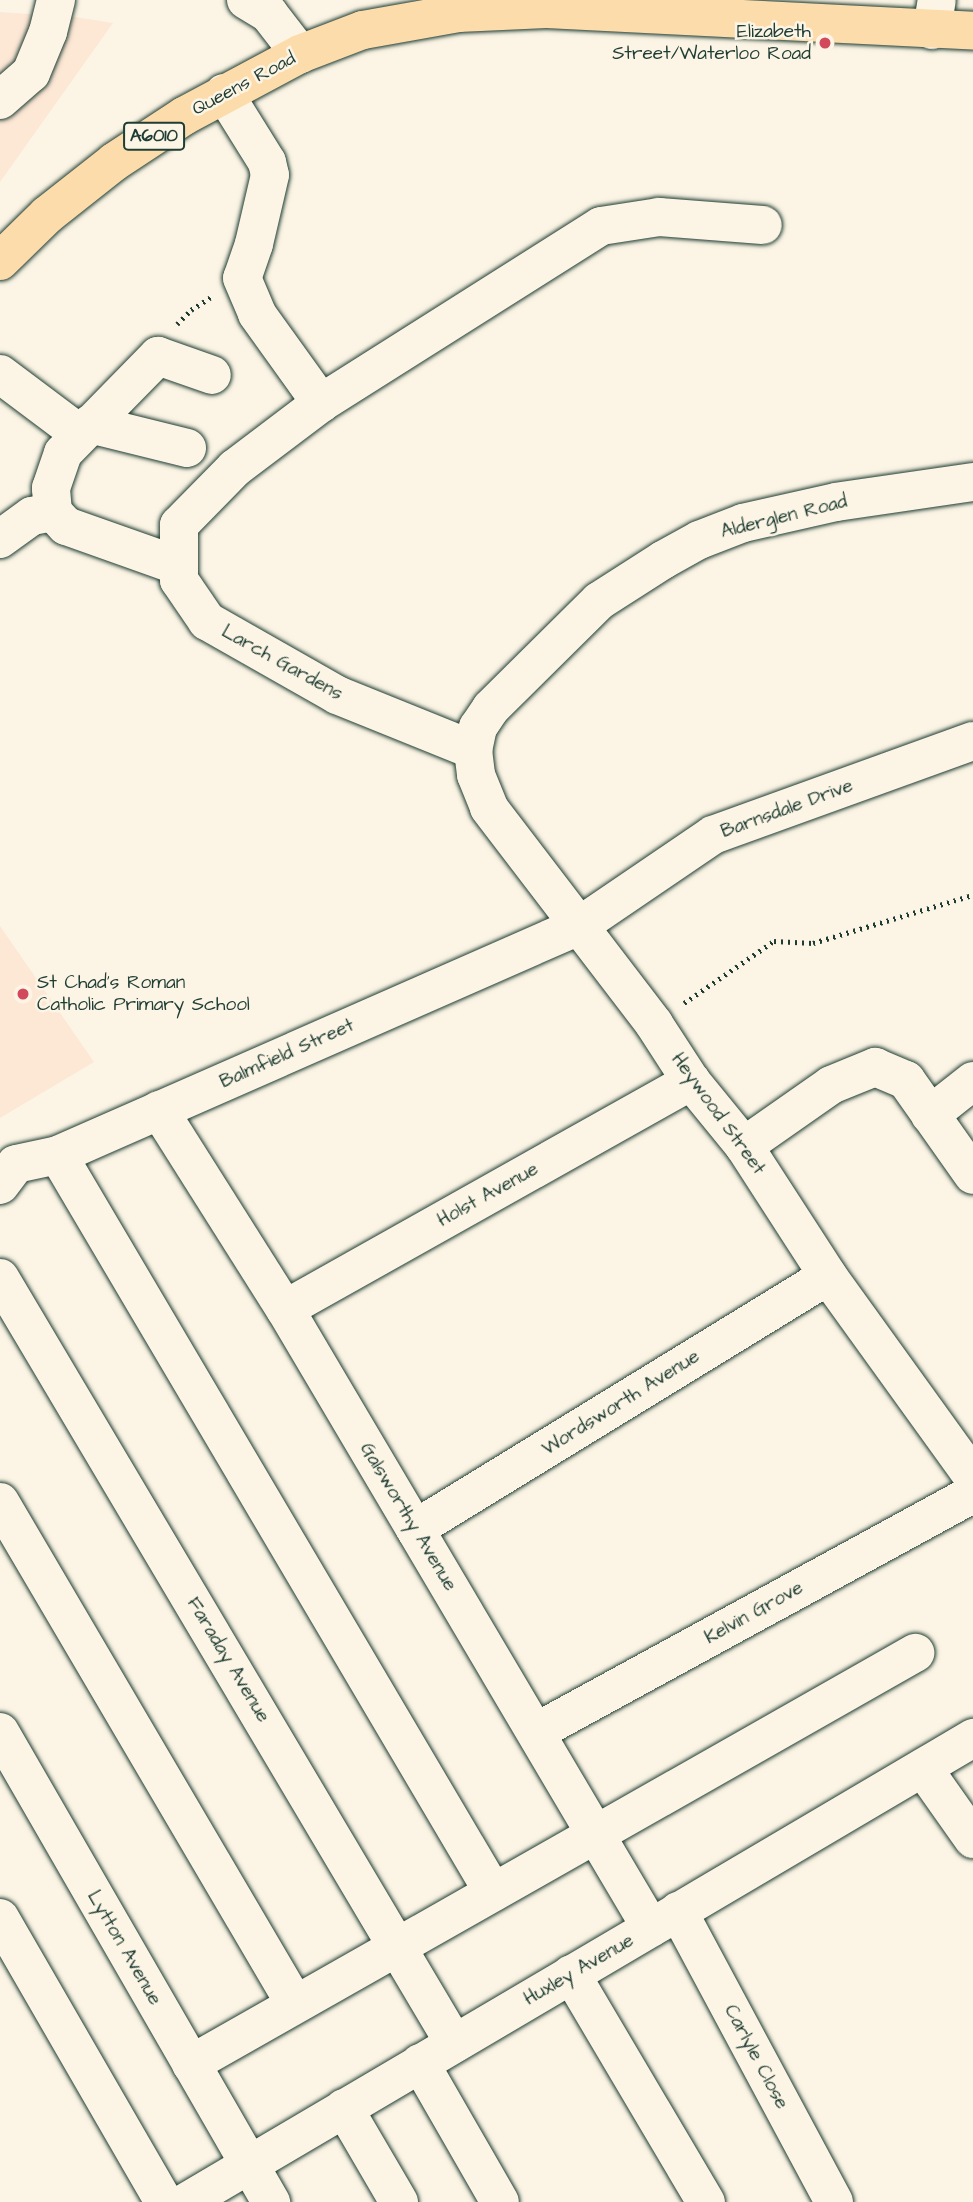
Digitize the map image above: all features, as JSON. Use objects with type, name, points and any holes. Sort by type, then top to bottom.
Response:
[{"type":"highway","name":"A6010","points":[[313,47],[403,20],[458,13],[546,9],[934,15],[973,32]]},
{"type":"highway","name":"Queens Road","points":[[0,261],[47,215],[114,162],[224,93],[313,47]]},
{"type":"street","points":[[0,100],[31,74],[48,32],[56,0]]},
{"type":"street","points":[[246,0],[313,47]]},
{"type":"street","points":[[224,93],[267,162],[270,175],[254,244],[242,278],[257,314],[321,403]]},
{"type":"street","name":"Larch Gardens","points":[[473,750],[337,695],[207,621],[178,580],[179,525],[234,468],[321,403],[601,226],[659,217],[763,225]]},
{"type":"street","points":[[179,566],[66,526],[53,512],[50,501],[55,470],[63,453],[158,356],[212,375]]},
{"type":"street","points":[[0,374],[85,429],[187,448]]},
{"type":"street","name":"Alderglen Road","points":[[473,750],[478,727],[491,708],[599,601],[663,559],[699,540],[743,523],[836,502],[973,482]]},
{"type":"street","points":[[0,539],[32,516],[53,512]]},
{"type":"street","name":"Barnsdale Drive","points":[[579,926],[713,835],[973,741]]},
{"type":"street","name":"Heywood Street","points":[[473,750],[476,775],[489,808],[654,1024],[691,1081],[744,1146],[828,1276],[973,1477]]},
{"type":"street","name":"Balmfield Street","points":[[0,1185],[16,1164],[58,1155],[579,926]]},
{"type":"street","points":[[744,1146],[831,1084],[875,1067],[906,1080],[973,1175]]},
{"type":"street","name":"Holst Avenue","points":[[285,1309],[691,1081]]},
{"type":"street","points":[[930,1115],[973,1081]]},
{"type":"street","name":"Galsworthy Avenue","points":[[159,1110],[285,1309],[596,1834],[664,1920]]},
{"type":"street","points":[[58,1155],[492,1892]]},
{"type":"street","name":"Wordsworth Avenue","points":[[415,1529],[828,1276]]},
{"type":"street","name":"Faraday Avenue","points":[[0,1278],[399,1946],[454,2043]]},
{"type":"street","name":"Kelvin Grove","points":[[536,1732],[973,1494]]},
{"type":"street","points":[[0,1502],[295,2004]]},
{"type":"street","points":[[191,2064],[915,1653]]},
{"type":"street","name":"Lytton Avenue","points":[[0,1732],[271,2202]]},
{"type":"street","name":"Huxley Avenue","points":[[186,2202],[973,1738]]},
{"type":"street","points":[[923,1768],[973,1839]]},
{"type":"street","points":[[0,1917],[164,2202]]},
{"type":"street","name":"Carlyle Close","points":[[664,1920],[834,2202]]},
{"type":"street","points":[[571,1974],[706,2202]]},
{"type":"street","points":[[420,2063],[500,2202]]},
{"type":"street","points":[[344,2108],[399,2202]]},
{"type":"path","points":[[158,356],[160,342],[191,310],[242,278]]},
{"type":"path","points":[[654,1024],[774,941],[813,943],[973,895]]},
{"type":"shaded area","points":[[0,12],[75,17],[113,23],[0,182]]},
{"type":"shaded area","name":"St Chad's Roman Catholic Primary School","points":[[0,926],[94,1062],[0,1118]]},
{"type":"place","name":"Elizabeth Street/Waterloo Road","points":[[825,43]]},
{"type":"place","name":"St Chad's Roman Catholic Primary School","points":[[23,994]]}]
